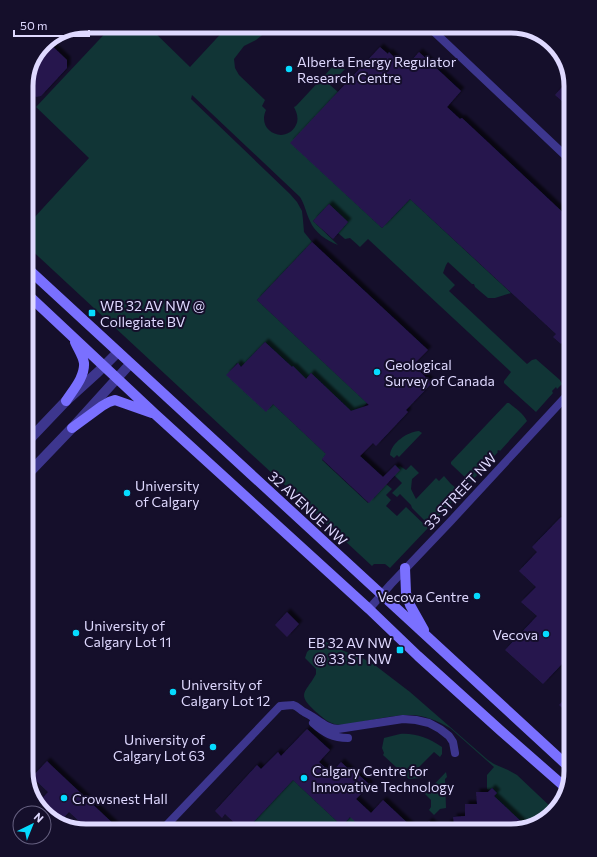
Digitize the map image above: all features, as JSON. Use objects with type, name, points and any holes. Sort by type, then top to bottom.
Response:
[{"type":"main road","name":"32 AVENUE NW","points":[[33,273],[564,763]]},
{"type":"main road","points":[[33,300],[117,379],[424,661],[562,785]]},
{"type":"main road","points":[[66,401],[81,379],[84,364],[73,337]]},
{"type":"main road","points":[[72,428],[102,406],[115,400],[155,414]]},
{"type":"main road","points":[[405,568],[406,593],[410,605],[429,639]]},
{"type":"street","points":[[435,33],[564,154]]},
{"type":"street","points":[[33,436],[66,401],[118,352]]},
{"type":"street","points":[[33,469],[130,364]]},
{"type":"street","name":"33 STREET NW","points":[[369,609],[405,568],[564,399]]},
{"type":"street","points":[[168,824],[280,706],[295,706],[309,713],[332,729],[345,729],[403,719],[429,723],[449,736],[453,742],[456,753]]},
{"type":"street","points":[[304,711],[306,716],[329,735],[340,738],[348,738]]},
{"type":"green space","points":[[105,33],[155,33],[190,67],[222,33],[265,33],[256,40],[244,46],[234,59],[235,68],[239,75],[265,100],[262,106],[266,110],[264,118],[268,130],[279,135],[286,134],[296,125],[297,114],[294,107],[337,62],[345,69],[330,85],[338,92],[291,143],[382,228],[410,199],[511,293],[495,298],[488,298],[448,262],[443,273],[455,285],[449,291],[527,364],[536,359],[560,380],[562,384],[557,389],[556,387],[552,391],[553,393],[536,412],[504,383],[511,372],[368,239],[360,247],[350,238],[345,239],[338,233],[348,222],[329,204],[313,221],[338,245],[325,239],[312,225],[300,197],[192,95],[191,99],[297,202],[302,211],[304,232],[312,242],[257,300],[367,403],[357,413],[356,410],[352,412],[311,373],[304,381],[292,367],[265,342],[241,367],[237,363],[227,375],[273,404],[325,453],[328,453],[322,460],[368,503],[386,484],[392,489],[386,495],[391,500],[386,506],[397,516],[406,507],[428,528],[390,568],[385,564],[374,564],[372,566],[33,251],[33,219],[89,158],[36,107]]},
{"type":"green space","points":[[507,403],[519,411],[527,421],[500,451],[497,451],[498,452],[471,482],[451,464],[451,462]]},
{"type":"green space","points":[[419,431],[422,433],[399,457],[397,455],[394,458],[390,455],[396,442],[410,433]]},
{"type":"green space","points":[[396,465],[406,470],[411,465],[419,473],[412,479],[411,489],[416,499],[436,478],[439,481],[444,476],[457,489],[459,487],[462,491],[430,526],[400,494],[397,497],[392,493],[402,483],[390,471]]},
{"type":"green space","points":[[320,639],[322,639],[334,647],[364,659],[376,666],[410,692],[488,760],[517,775],[550,806],[538,817],[522,823],[494,796],[497,793],[492,788],[489,790],[487,789],[487,775],[494,767],[450,728],[426,717],[404,715],[340,725],[331,723],[324,719],[310,706],[304,697],[306,689],[316,674],[316,669],[305,658],[307,652]]},
{"type":"green space","points":[[400,734],[411,734],[422,737],[442,747],[442,754],[440,757],[434,752],[417,769],[423,775],[421,778],[409,779],[383,755],[384,753],[382,748],[384,738]]},
{"type":"green space","points":[[446,772],[446,808],[440,809],[434,815],[429,810],[431,807],[431,800],[425,794]]},
{"type":"green space","points":[[293,780],[340,824],[252,824]]},
{"type":"green space","points":[[358,809],[363,824],[344,824]]},
{"type":"building","points":[[52,46],[67,60],[67,68],[41,96],[36,97],[33,94],[33,83],[37,66],[42,57]]},
{"type":"building","points":[[380,47],[388,54],[389,52],[405,68],[419,52],[461,91],[447,107],[460,119],[462,118],[564,213],[564,341],[561,344],[553,337],[556,334],[410,199],[382,228],[290,143]]},
{"type":"building","points":[[563,86],[564,87],[564,103],[555,95]]},
{"type":"building","points":[[329,204],[348,222],[333,239],[313,221]]},
{"type":"building","name":"Geological Survey of Canada","points":[[312,242],[428,350],[413,365],[432,383],[406,410],[408,412],[376,446],[373,443],[360,456],[383,477],[395,465],[400,470],[369,503],[322,459],[326,454],[273,404],[266,412],[226,375],[238,363],[241,367],[265,342],[306,379],[311,373],[351,411],[369,405],[257,300]]},
{"type":"building","name":"Vecova","points":[[561,517],[564,520],[564,666],[562,664],[543,684],[505,650],[537,616],[521,602],[536,587],[519,571],[537,552],[532,547]]},
{"type":"building","points":[[287,612],[299,624],[287,637],[275,625]]},
{"type":"building","points":[[564,700],[564,710],[559,705]]},
{"type":"building","name":"Calgary Centre for Innovative Technology","points":[[307,729],[330,750],[319,762],[331,773],[341,762],[357,777],[359,775],[370,785],[356,799],[371,813],[383,800],[409,824],[358,824],[350,817],[344,824],[340,824],[293,780],[252,824],[236,824],[225,814],[222,818],[215,811],[257,765],[261,769],[278,752],[281,756]]},
{"type":"building","name":"Crowsnest Hall","points":[[47,761],[114,824],[82,824],[69,812],[63,819],[52,812],[52,805],[45,805],[41,799],[48,792],[33,778],[33,776]]},
{"type":"building","points":[[492,788],[497,793],[494,796],[522,823],[447,824],[454,823],[453,817],[465,816],[465,804],[477,804],[476,792],[488,792]]},
{"type":"place","name":"Alberta Energy Regulator Research Centre","points":[[289,69]]},
{"type":"place","name":"WB 32 AV NW @ Collegiate BV","points":[[92,313]]},
{"type":"place","name":"Geological Survey of Canada","points":[[377,372]]},
{"type":"place","name":"University of Calgary","points":[[127,493]]},
{"type":"place","name":"Vecova Centre","points":[[477,596]]},
{"type":"place","name":"University of Calgary Lot 11","points":[[76,633]]},
{"type":"place","name":"Vecova","points":[[546,634]]},
{"type":"place","name":"EB 32 AV NW @ 33 ST NW","points":[[400,650]]},
{"type":"place","name":"University of Calgary Lot 12","points":[[173,692]]},
{"type":"place","name":"University of Calgary Lot 63","points":[[213,747]]},
{"type":"place","name":"Calgary Centre for Innovative Technology","points":[[304,778]]},
{"type":"place","name":"Crowsnest Hall","points":[[64,798]]}]
